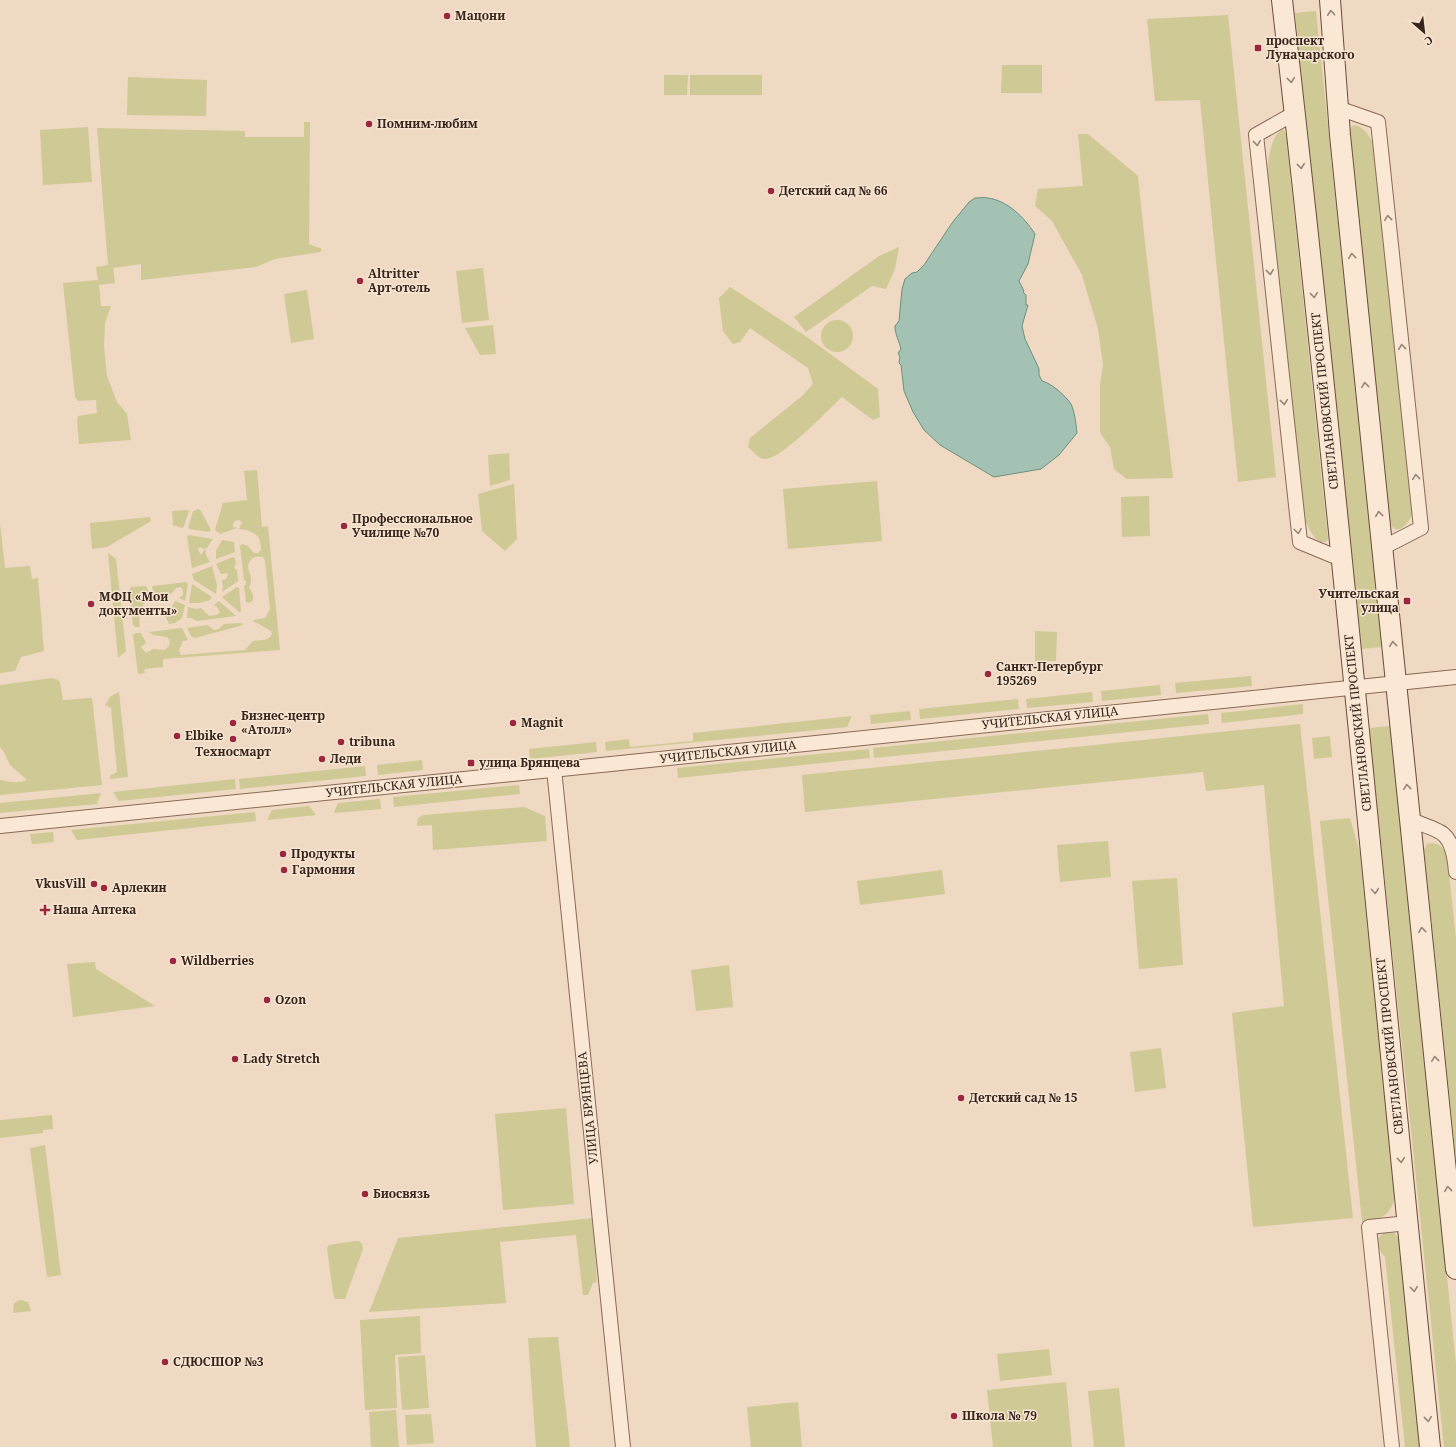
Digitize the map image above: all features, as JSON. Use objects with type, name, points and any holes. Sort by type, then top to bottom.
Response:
[{"type":"main road","name":"СВЕТЛАНОВСКИЙ ПРОСПЕКТ","points":[[1282,0],[1355,687],[1430,1447]]},
{"type":"main road","points":[[1330,0],[1338,108],[1456,1269]]},
{"type":"street","points":[[1338,108],[1378,122],[1421,528],[1382,548]]},
{"type":"street","points":[[1295,113],[1256,135],[1300,542],[1341,559]]},
{"type":"street","name":"УЧИТЕЛЬСКАЯ УЛИЦА","points":[[0,826],[1456,676]]},
{"type":"street","name":"УЛИЦА БРЯНЦЕВА","points":[[554,769],[623,1447]]},
{"type":"street","points":[[1411,820],[1443,834],[1451,846],[1455,859],[1456,872]]},
{"type":"street","points":[[1392,1447],[1369,1227],[1408,1223]]},
{"type":"shaded area","points":[[1316,11],[1382,647],[1362,649],[1295,13]]},
{"type":"shaded area","points":[[1228,15],[1276,477],[1238,482],[1200,100],[1155,101],[1147,19]]},
{"type":"shaded area","points":[[1002,65],[1042,65],[1042,93],[1001,93]]},
{"type":"shaded area","points":[[664,75],[688,75],[687,95],[664,95]]},
{"type":"shaded area","points":[[690,75],[762,75],[762,95],[690,95]]},
{"type":"shaded area","points":[[128,77],[207,80],[206,116],[127,115]]},
{"type":"shaded area","points":[[304,122],[310,122],[309,244],[322,249],[320,252],[275,259],[256,267],[141,280],[141,264],[113,268],[115,283],[99,285],[101,306],[111,306],[105,323],[104,346],[107,376],[117,402],[127,414],[131,440],[79,444],[78,416],[97,413],[96,400],[78,401],[75,397],[63,283],[98,280],[96,267],[108,265],[97,128],[245,131],[245,137],[304,137]]},
{"type":"shaded area","points":[[1354,125],[1364,130],[1374,146],[1412,514],[1408,522],[1398,529],[1395,529],[1392,526],[1390,521],[1350,130]]},
{"type":"shaded area","points":[[88,127],[92,182],[43,185],[40,130]]},
{"type":"shaded area","points":[[1283,129],[1286,134],[1328,539],[1327,541],[1322,542],[1318,540],[1310,531],[1302,509],[1267,177],[1272,144],[1275,137]]},
{"type":"shaded area","points":[[1078,134],[1088,134],[1138,176],[1173,478],[1127,479],[1114,469],[1110,447],[1100,433],[1100,385],[1103,365],[1098,329],[1082,275],[1052,221],[1035,206],[1038,189],[1083,186]]},
{"type":"shaded area","points":[[975,198],[995,200],[1009,206],[1021,216],[1035,234],[1028,264],[1019,281],[1024,291],[1023,292],[1026,295],[1026,305],[1028,305],[1022,326],[1025,339],[1039,369],[1039,375],[1042,381],[1050,384],[1058,390],[1071,404],[1077,433],[1059,455],[1041,469],[994,477],[940,445],[924,430],[913,412],[904,391],[901,365],[899,363],[900,357],[898,353],[901,349],[895,329],[895,326],[899,321],[902,289],[905,279],[912,273],[917,272],[924,265],[952,223],[969,202]]},
{"type":"shaded area","points":[[899,247],[895,269],[886,289],[872,286],[806,332],[794,317],[879,256]]},
{"type":"shaded area","points":[[483,268],[489,320],[462,323],[456,271]]},
{"type":"shaded area","points":[[730,287],[807,337],[878,389],[880,417],[873,420],[842,397],[793,443],[773,457],[765,459],[760,458],[748,447],[750,438],[802,396],[813,384],[808,368],[750,328],[740,342],[733,344],[723,331],[719,298]]},
{"type":"shaded area","points":[[307,290],[314,339],[291,343],[284,294]]},
{"type":"shaded area","points":[[837,320],[848,325],[853,336],[848,347],[837,352],[826,347],[821,336],[826,325]]},
{"type":"shaded area","points":[[493,325],[496,354],[480,355],[465,328]]},
{"type":"shaded area","points":[[509,453],[510,480],[490,486],[488,455]]},
{"type":"shaded area","points":[[257,470],[262,527],[268,526],[280,650],[163,659],[163,667],[144,669],[145,673],[138,674],[133,635],[136,633],[141,633],[146,643],[141,647],[146,653],[153,649],[165,650],[169,646],[170,641],[167,637],[153,635],[149,632],[182,628],[188,640],[183,641],[179,650],[181,655],[245,650],[253,641],[267,639],[271,636],[271,631],[253,621],[265,618],[270,609],[265,561],[263,557],[255,557],[248,565],[251,581],[249,587],[253,595],[253,600],[250,603],[246,602],[244,586],[246,581],[244,580],[240,546],[242,544],[248,546],[254,553],[258,553],[261,550],[260,540],[253,532],[239,529],[242,522],[239,520],[235,521],[233,524],[233,527],[237,528],[220,534],[215,530],[222,503],[247,500],[244,471]]},
{"type":"shaded area","points":[[877,481],[882,541],[788,549],[783,489]]},
{"type":"shaded area","points":[[514,484],[517,539],[505,551],[482,531],[478,494]]},
{"type":"shaded area","points":[[1149,496],[1150,536],[1122,537],[1121,497]]},
{"type":"shaded area","points":[[199,509],[211,530],[209,532],[188,528],[193,511]]},
{"type":"shaded area","points":[[172,511],[189,511],[184,526],[182,528],[173,525]]},
{"type":"shaded area","points":[[150,517],[151,521],[107,547],[92,549],[90,523]]},
{"type":"shaded area","points":[[0,523],[5,568],[30,566],[32,579],[38,578],[44,651],[21,657],[15,671],[0,673]]},
{"type":"shaded area","points":[[189,535],[213,539],[207,548],[204,549],[200,547],[198,549],[200,554],[206,550],[206,555],[210,562],[192,568],[187,537]]},
{"type":"shaded area","points":[[222,540],[234,542],[235,552],[216,559],[216,551]]},
{"type":"shaded area","points":[[108,553],[116,559],[126,651],[118,658]]},
{"type":"shaded area","points":[[233,557],[236,563],[234,568],[237,570],[238,581],[222,592],[222,580],[226,579],[228,575],[227,573],[221,574],[216,564]]},
{"type":"shaded area","points":[[212,566],[217,585],[216,594],[194,580],[192,574]]},
{"type":"shaded area","points":[[186,582],[188,584],[185,601],[179,598],[183,595],[181,587],[176,588],[171,594],[155,594],[152,588],[153,586]]},
{"type":"shaded area","points":[[192,584],[212,597],[210,600],[200,603],[189,603]]},
{"type":"shaded area","points":[[146,586],[151,596],[145,602],[141,610],[139,618],[140,627],[135,627],[133,625],[129,591],[131,587]]},
{"type":"shaded area","points":[[237,587],[239,588],[241,611],[239,612],[222,597]]},
{"type":"shaded area","points":[[175,601],[185,605],[182,618],[175,623],[169,624],[164,613],[169,612]]},
{"type":"shaded area","points":[[219,601],[236,616],[197,621],[187,618],[188,607],[196,609],[201,608],[209,616],[217,615],[220,612],[214,605]]},
{"type":"shaded area","points":[[241,623],[243,625],[195,638],[191,636],[187,628],[207,625],[214,630],[219,629],[224,624]]},
{"type":"shaded area","points":[[1035,631],[1057,632],[1056,661],[1035,661]]},
{"type":"shaded area","points":[[1251,676],[1252,686],[1176,693],[1175,683]]},
{"type":"shaded area","points":[[52,678],[60,682],[63,700],[92,698],[102,785],[0,795],[0,780],[17,782],[27,780],[10,765],[0,747],[0,685]]},
{"type":"shaded area","points":[[1160,685],[1161,695],[1102,701],[1101,691]]},
{"type":"shaded area","points":[[119,692],[128,777],[110,779],[110,776],[117,772],[111,708],[105,705],[111,696]]},
{"type":"shaded area","points":[[1092,692],[1093,702],[1027,708],[1026,699]]},
{"type":"shaded area","points":[[1018,699],[1019,709],[920,719],[919,709]]},
{"type":"shaded area","points":[[1303,704],[1303,714],[1222,723],[1221,713]]},
{"type":"shaded area","points":[[910,711],[911,720],[871,724],[870,715]]},
{"type":"shaded area","points":[[1208,714],[1209,724],[874,758],[873,748]]},
{"type":"shaded area","points":[[852,716],[847,727],[606,751],[605,742],[629,739],[630,747],[693,741],[693,733]]},
{"type":"shaded area","points":[[1300,724],[1353,1218],[1253,1227],[1232,1013],[1284,1006],[1264,785],[1206,791],[1203,772],[805,812],[802,775]]},
{"type":"shaded area","points":[[1390,726],[1456,1364],[1456,1447],[1444,1447],[1369,728]]},
{"type":"shaded area","points":[[1330,736],[1332,757],[1314,759],[1312,738]]},
{"type":"shaded area","points":[[596,742],[597,752],[530,759],[529,749]]},
{"type":"shaded area","points":[[869,749],[870,758],[678,778],[677,768]]},
{"type":"shaded area","points":[[422,760],[423,770],[378,775],[377,765]]},
{"type":"shaded area","points":[[365,766],[366,776],[240,789],[239,779]]},
{"type":"shaded area","points":[[235,779],[236,789],[119,801],[113,792]]},
{"type":"shaded area","points":[[519,785],[520,794],[394,807],[393,797]]},
{"type":"shaded area","points":[[101,793],[97,804],[0,813],[0,803]]},
{"type":"shaded area","points":[[380,799],[381,809],[334,813],[338,803]]},
{"type":"shaded area","points":[[309,806],[316,815],[267,820],[272,810]]},
{"type":"shaded area","points":[[524,807],[545,816],[547,841],[433,850],[432,825],[417,826],[418,818],[423,815]]},
{"type":"shaded area","points":[[255,812],[256,821],[77,840],[71,830]]},
{"type":"shaded area","points":[[1350,818],[1360,853],[1395,1196],[1391,1208],[1384,1216],[1374,1220],[1362,1222],[1320,821]]},
{"type":"shaded area","points":[[53,832],[54,842],[32,844],[30,834]]},
{"type":"shaded area","points":[[1108,841],[1111,877],[1060,882],[1057,845]]},
{"type":"shaded area","points":[[1432,843],[1441,847],[1447,856],[1456,938],[1456,1159],[1424,850],[1427,844]]},
{"type":"shaded area","points":[[942,870],[945,894],[860,905],[857,881]]},
{"type":"shaded area","points":[[1177,878],[1183,965],[1139,969],[1132,881]]},
{"type":"shaded area","points":[[95,962],[96,969],[155,1006],[73,1017],[67,964]]},
{"type":"shaded area","points":[[729,965],[733,1007],[696,1011],[691,970]]},
{"type":"shaded area","points":[[1161,1048],[1166,1088],[1135,1092],[1130,1052]]},
{"type":"shaded area","points":[[566,1108],[574,1204],[503,1210],[495,1114]]},
{"type":"shaded area","points":[[52,1115],[53,1129],[43,1130],[43,1133],[0,1138],[0,1120]]},
{"type":"shaded area","points":[[45,1145],[61,1275],[47,1277],[30,1148]]},
{"type":"shaded area","points":[[593,1218],[597,1282],[593,1283],[588,1295],[583,1295],[576,1235],[500,1242],[506,1303],[369,1312],[398,1238]]},
{"type":"shaded area","points":[[1386,1232],[1394,1233],[1400,1240],[1422,1447],[1405,1447],[1385,1257],[1378,1247],[1379,1237]]},
{"type":"shaded area","points":[[359,1241],[362,1244],[363,1249],[345,1299],[335,1299],[327,1248],[329,1245]]},
{"type":"shaded area","points":[[20,1300],[28,1302],[31,1311],[13,1313],[14,1303]]},
{"type":"shaded area","points":[[420,1316],[421,1353],[395,1355],[397,1408],[365,1410],[360,1320]]},
{"type":"shaded area","points":[[558,1337],[570,1447],[536,1447],[528,1338]]},
{"type":"shaded area","points":[[1049,1349],[1052,1375],[1000,1381],[997,1354]]},
{"type":"shaded area","points":[[425,1355],[429,1408],[402,1410],[398,1357]]},
{"type":"shaded area","points":[[1066,1382],[1072,1447],[993,1447],[987,1390]]},
{"type":"shaded area","points":[[1119,1388],[1125,1447],[1094,1447],[1088,1391]]},
{"type":"shaded area","points":[[798,1402],[802,1447],[751,1447],[747,1407]]},
{"type":"shaded area","points":[[396,1410],[399,1447],[371,1447],[369,1412]]},
{"type":"shaded area","points":[[431,1414],[434,1443],[407,1445],[405,1415]]},
{"type":"place","name":"Мацони","points":[[447,16]]},
{"type":"place","name":"проспект Луначарского","points":[[1258,48]]},
{"type":"place","name":"Помним-любим","points":[[369,124]]},
{"type":"place","name":"Детский сад № 66","points":[[771,191]]},
{"type":"place","name":"Altritter Арт-отель","points":[[360,281]]},
{"type":"place","name":"Профессиональное Училище №70","points":[[344,526]]},
{"type":"place","name":"Учительская улица","points":[[1407,601]]},
{"type":"place","name":"МФЦ «Мои документы»","points":[[91,604]]},
{"type":"place","name":"Санкт-Петербург 195269","points":[[988,674]]},
{"type":"place","name":"Бизнес-центр «Атолл»","points":[[233,723]]},
{"type":"place","name":"Magnit","points":[[513,723]]},
{"type":"place","name":"Elbike","points":[[177,736]]},
{"type":"place","name":"Техносмарт","points":[[233,739]]},
{"type":"place","name":"tribuna","points":[[341,742]]},
{"type":"place","name":"Леди","points":[[322,759]]},
{"type":"place","name":"улица Брянцева","points":[[471,763]]},
{"type":"place","name":"Продукты","points":[[283,854]]},
{"type":"place","name":"Гармония","points":[[284,870]]},
{"type":"place","name":"VkusVill","points":[[94,884]]},
{"type":"place","name":"Арлекин","points":[[104,888]]},
{"type":"place","name":"Наша Аптека","points":[[45,910]]},
{"type":"place","name":"Wildberries","points":[[173,961]]},
{"type":"place","name":"Ozon","points":[[267,1000]]},
{"type":"place","name":"Lady Stretch","points":[[235,1059]]},
{"type":"place","name":"Детский сад № 15","points":[[961,1098]]},
{"type":"place","name":"Биосвязь","points":[[365,1194]]},
{"type":"place","name":"СДЮСШОР №3","points":[[165,1362]]},
{"type":"place","name":"Школа № 79","points":[[954,1416]]}]
